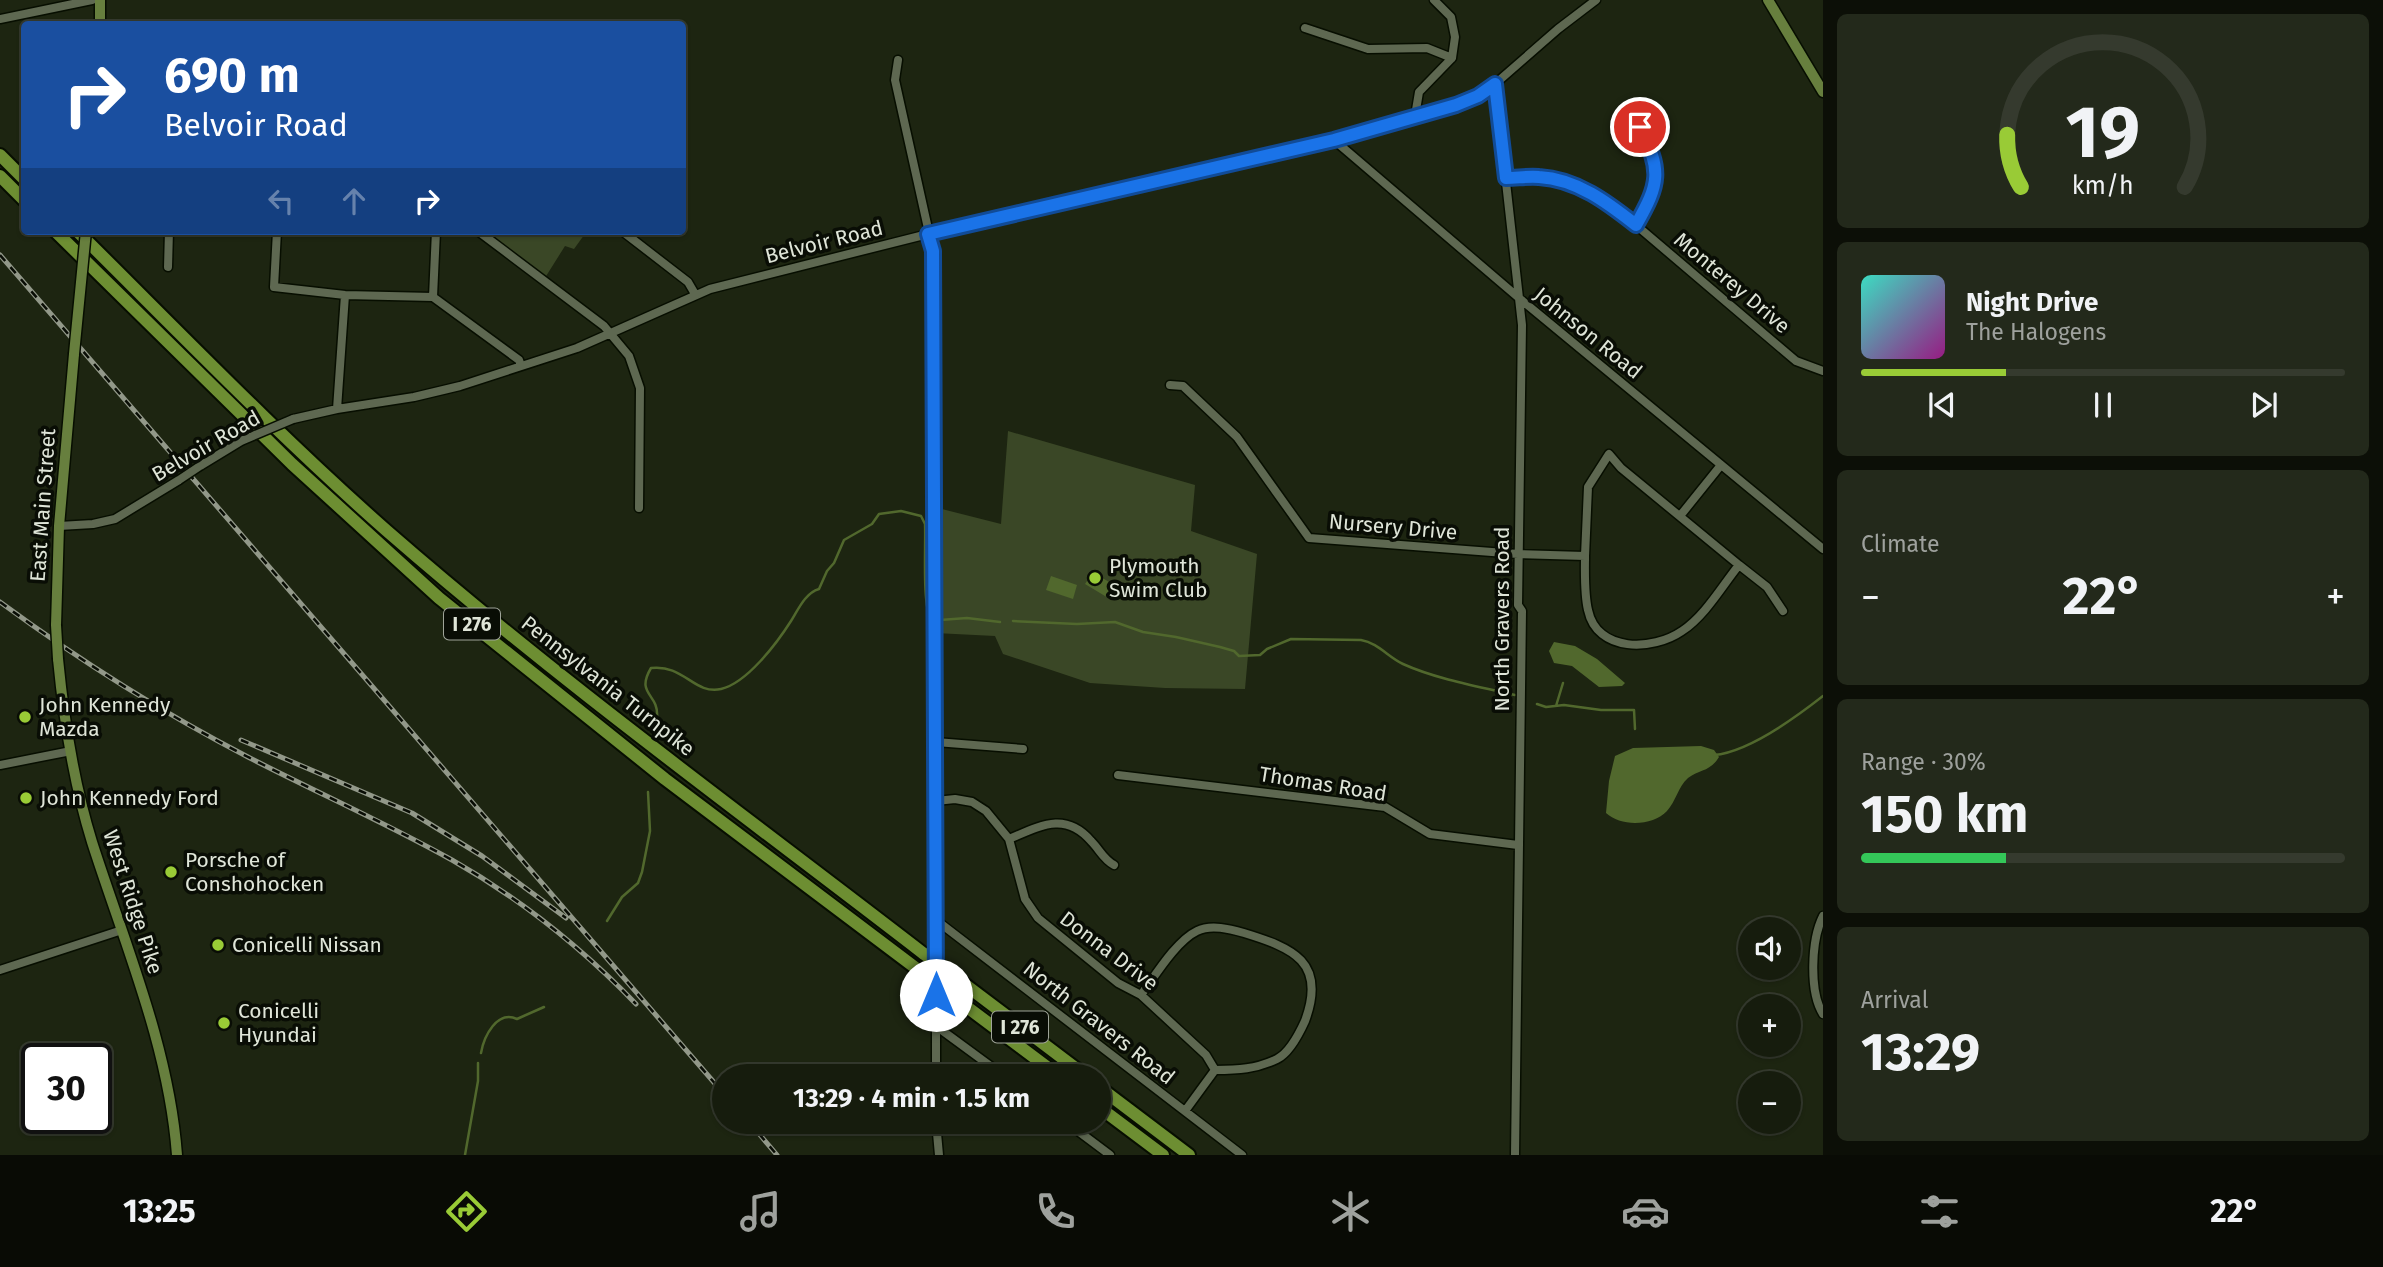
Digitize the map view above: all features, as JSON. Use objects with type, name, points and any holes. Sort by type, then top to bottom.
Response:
[{"type":"highway","points":[[0,155],[21,176]]},
{"type":"highway","points":[[0,176],[21,198]]},
{"type":"highway","name":"Pennsylvania Turnpike","points":[[59,235],[292,464],[439,598],[665,779],[1043,1064]]},
{"type":"highway","name":"Pennsylvania Turnpike","points":[[81,235],[300,450],[430,568],[552,667],[1070,1064]]},
{"type":"highway","points":[[1111,1096],[1189,1155]]},
{"type":"highway","points":[[1111,1116],[1163,1155]]},
{"type":"main road","points":[[100,0],[100,21]]},
{"type":"main road","points":[[1768,0],[1823,92]]},
{"type":"main road","name":"East Main Street","points":[[58,659],[56,625],[59,526],[86,235]]},
{"type":"main road","name":"West Ridge Pike","points":[[58,659],[71,751],[92,840],[162,1060],[177,1155]]},
{"type":"street","points":[[0,19],[92,0]]},
{"type":"street","points":[[1415,116],[1419,92],[1452,58],[1455,37],[1451,17],[1434,0]]},
{"type":"street","name":"Belvoir Road","points":[[59,526],[93,524],[115,519],[241,441],[293,419],[425,395],[521,366],[611,334],[695,294],[928,234],[1334,140],[1478,96],[1596,0]]},
{"type":"street","points":[[26,14],[26,21]]},
{"type":"street","points":[[1305,28],[1368,49],[1427,48],[1452,58]]},
{"type":"street","points":[[898,60],[895,80],[933,251],[936,1064]]},
{"type":"street","name":"North Gravers Road","points":[[1495,84],[1522,325],[1515,1155]]},
{"type":"street","points":[[1636,225],[1650,201],[1657,177],[1651,150],[1640,127]]},
{"type":"street","name":"Johnson Road","points":[[1334,140],[1519,299],[1823,549]]},
{"type":"street","name":"Monterey Drive","points":[[1506,178],[1541,177],[1576,186],[1602,199],[1796,361],[1823,371]]},
{"type":"street","points":[[168,267],[169,235]]},
{"type":"street","points":[[277,235],[274,287],[345,295],[433,298],[519,360],[521,366]]},
{"type":"street","points":[[433,298],[436,235]]},
{"type":"street","points":[[483,235],[604,326],[628,356],[640,388],[639,508]]},
{"type":"street","points":[[627,235],[688,282],[695,294]]},
{"type":"street","points":[[337,409],[345,295]]},
{"type":"street","name":"Nursery Drive","points":[[1170,385],[1183,386],[1237,438],[1309,538],[1518,554],[1585,556]]},
{"type":"street","points":[[1739,565],[1683,631],[1657,643],[1632,645],[1609,639],[1597,630],[1588,612],[1585,556],[1588,487],[1609,454],[1621,468],[1767,587],[1783,611]]},
{"type":"street","points":[[1680,516],[1721,465]]},
{"type":"street","points":[[936,742],[1023,749]]},
{"type":"street","points":[[0,765],[71,751]]},
{"type":"street","name":"Thomas Road","points":[[1118,775],[1385,807],[1430,834],[1518,845]]},
{"type":"street","name":"Donna Drive","points":[[936,801],[955,799],[972,803],[986,811],[1009,839],[1025,899],[1038,918],[1118,984],[1141,995],[1206,1055],[1215,1070]]},
{"type":"street","points":[[1009,839],[1044,825],[1067,823],[1084,833],[1105,860],[1114,865]]},
{"type":"street","points":[[1823,916],[1817,928],[1814,951],[1816,1003],[1823,1014]]},
{"type":"street","name":"North Gravers Road","points":[[936,920],[1242,1155]]},
{"type":"street","points":[[1141,995],[1185,939],[1198,930],[1211,928],[1230,929],[1273,941],[1292,952],[1303,963],[1312,981],[1312,1001],[1302,1029],[1280,1057],[1251,1069],[1215,1070],[1185,1111]]},
{"type":"street","points":[[0,970],[122,930]]},
{"type":"street","points":[[936,1026],[988,1064]]},
{"type":"street","points":[[937,1134],[939,1155]]},
{"type":"street","points":[[1082,1134],[1110,1155]]},
{"type":"shaded area","points":[[483,235],[584,235],[574,249],[565,246],[543,281]]},
{"type":"shaded area","name":"Plymouth Swim Club","points":[[1008,431],[1195,485],[1191,531],[1257,554],[1245,689],[1090,683],[1003,654],[995,636],[935,633],[934,507],[1001,524]]},
{"type":"shaded area","points":[[1093,572],[1117,587],[1110,599],[1085,584]]},
{"type":"shaded area","points":[[1051,576],[1077,585],[1073,599],[1046,590]]},
{"type":"shaded area","points":[[1554,642],[1575,646],[1597,659],[1625,683],[1622,686],[1599,687],[1572,666],[1554,663],[1549,651]]},
{"type":"shaded area","points":[[1701,746],[1714,750],[1719,757],[1708,768],[1688,778],[1670,807],[1661,816],[1637,823],[1620,821],[1606,813],[1615,756],[1633,748]]},
{"type":"waterway","points":[[657,717],[655,703],[645,684],[651,668],[672,670],[703,688],[712,690],[721,689],[741,679],[770,651],[806,598],[819,589],[844,540],[872,524],[879,514],[901,511],[921,516],[925,524],[925,588],[931,619]]},
{"type":"waterway","points":[[940,620],[967,618],[1000,622]]},
{"type":"waterway","points":[[1013,621],[1077,624],[1115,622],[1143,632],[1220,647],[1234,651],[1239,656],[1260,655],[1267,649],[1291,639],[1361,640],[1416,669],[1515,695]]},
{"type":"waterway","points":[[1556,706],[1563,683]]},
{"type":"waterway","points":[[1714,755],[1728,753],[1756,741],[1823,696]]},
{"type":"waterway","points":[[1537,704],[1546,707],[1564,705],[1601,710],[1634,710],[1635,729]]},
{"type":"waterway","points":[[607,921],[622,897],[638,883],[642,872],[650,831],[648,792]]},
{"type":"waterway","points":[[481,1053],[488,1032],[498,1021],[510,1017],[517,1019],[544,1007]]},
{"type":"waterway","points":[[465,1155],[478,1081],[478,1063]]},
{"type":"railway","points":[[0,255],[712,1080]]},
{"type":"railway","points":[[0,602],[90,665],[184,722],[248,757],[402,833],[477,875],[549,925],[594,963],[636,1004]]},
{"type":"railway","points":[[241,740],[412,813],[482,856],[566,918]]},
{"type":"railway","points":[[759,1134],[777,1155]]},
{"type":"place","name":"Plymouth Swim Club","points":[[1095,578]]},
{"type":"place","name":"John Kennedy Mazda","points":[[25,717]]},
{"type":"place","name":"John Kennedy Ford","points":[[26,798]]},
{"type":"place","name":"Porsche of Conshohocken","points":[[171,872]]},
{"type":"place","name":"Conicelli Nissan","points":[[218,945]]},
{"type":"place","name":"Conicelli Hyundai","points":[[224,1023]]},
{"type":"route","points":[[936,995],[933,251],[928,234],[1334,140],[1456,105],[1478,96],[1495,84],[1506,178],[1541,177],[1576,186],[1602,199],[1636,225],[1650,201],[1657,177],[1651,150],[1640,127]]}]
